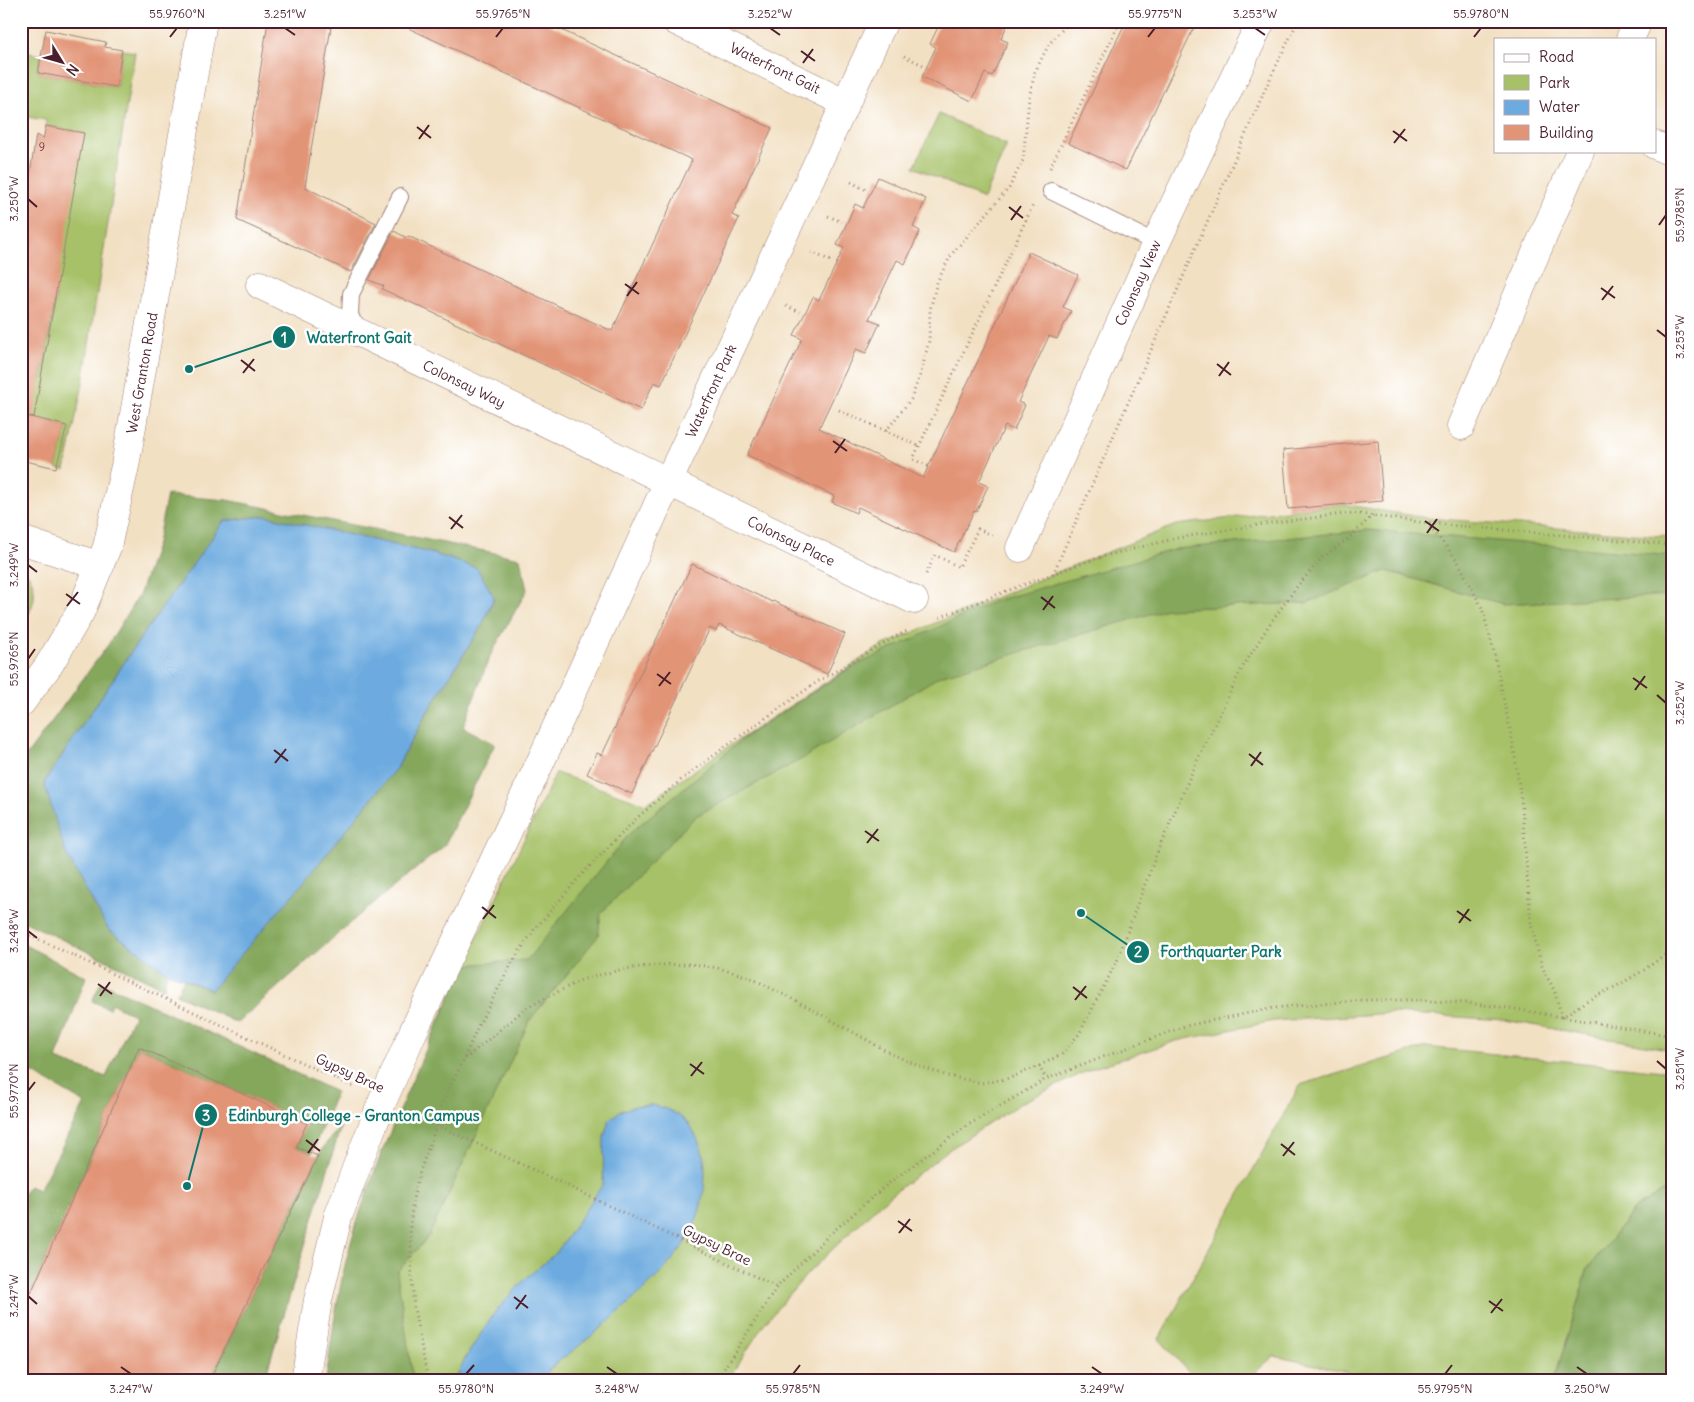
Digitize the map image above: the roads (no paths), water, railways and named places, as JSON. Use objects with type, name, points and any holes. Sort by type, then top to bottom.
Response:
[{"type":"street","name":"West Granton Road","points":[[21,703],[49,665],[82,611],[100,566],[114,518],[125,466],[203,21]]},
{"type":"street","name":"Waterfront Gait","points":[[676,21],[846,102]]},
{"type":"street","name":"Waterfront Park","points":[[305,1381],[318,1300],[338,1217],[383,1100],[668,482],[884,21]]},
{"type":"street","name":"Colonsay View","points":[[1020,548],[1156,243],[1261,21]]},
{"type":"street","points":[[1630,38],[1638,21]]},
{"type":"street","points":[[1656,146],[1673,153]]},
{"type":"street","points":[[1461,426],[1580,152]]},
{"type":"street","name":"Colonsay Way","points":[[260,285],[358,334],[668,482]]},
{"type":"street","name":"Colonsay Place","points":[[668,482],[914,600]]},
{"type":"street","points":[[21,540],[100,566]]},
{"type":"lane","points":[[1051,191],[1156,243]]},
{"type":"lane","points":[[358,334],[350,315],[351,294],[400,197]]},
{"type":"water","points":[[266,516],[431,553],[477,568],[494,597],[482,625],[426,714],[397,767],[302,884],[211,990],[167,972],[108,929],[66,854],[44,783],[140,639],[224,521]]},
{"type":"water","points":[[653,1105],[671,1111],[685,1120],[698,1141],[704,1161],[705,1175],[701,1207],[695,1224],[678,1253],[655,1279],[599,1330],[557,1363],[540,1381],[455,1381],[466,1357],[495,1312],[525,1279],[557,1252],[603,1184],[604,1137],[609,1120],[620,1111],[635,1106]]},
{"type":"place","name":"Waterfront Gait","points":[[189,369]]},
{"type":"place","name":"Forthquarter Park","points":[[1081,913]]},
{"type":"place","name":"Edinburgh College - Granton Campus","points":[[187,1186]]}]
